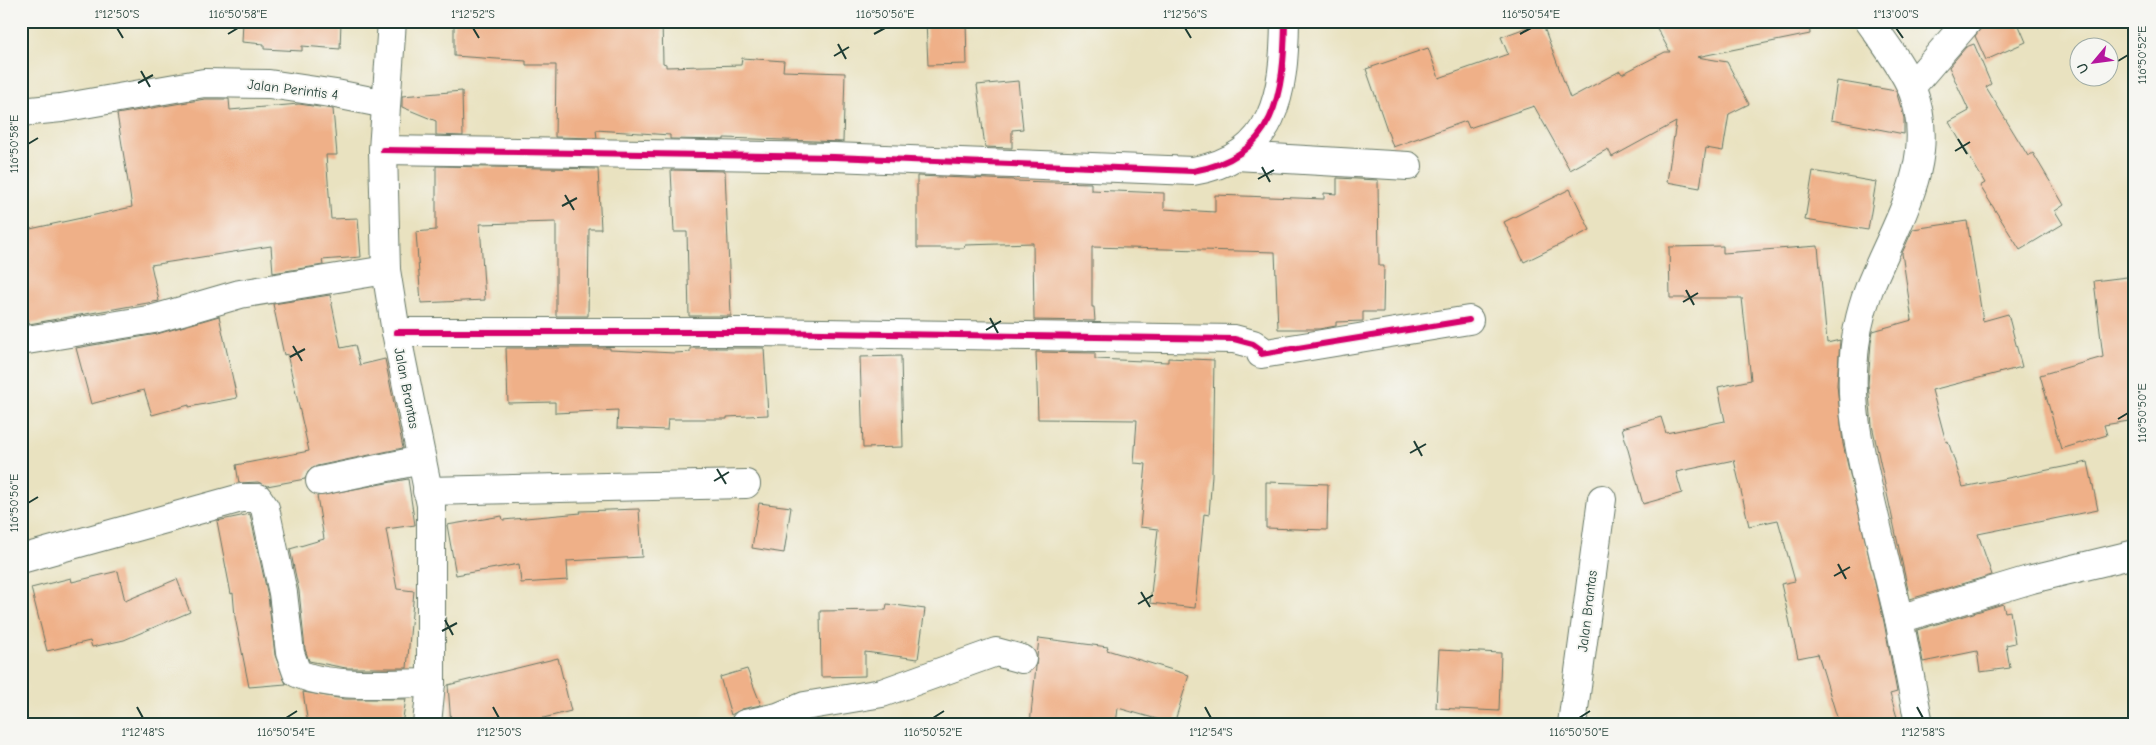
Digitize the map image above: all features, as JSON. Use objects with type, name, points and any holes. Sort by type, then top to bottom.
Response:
[{"type":"street","name":"Jalan Brantas","points":[[392,21],[383,150],[386,270],[396,332],[431,505],[431,683],[427,724]]},
{"type":"street","points":[[383,150],[834,157],[1193,171],[1216,166],[1236,156],[1258,136],[1277,104],[1284,58],[1285,21]]},
{"type":"street","points":[[1869,21],[1911,87],[1921,122],[1920,160],[1913,189],[1869,290],[1860,317],[1852,372],[1853,403],[1858,438],[1919,724]]},
{"type":"street","points":[[1911,87],[1968,21]]},
{"type":"street","name":"Jalan Perintis 4","points":[[21,112],[61,108],[204,83],[269,84],[386,104]]},
{"type":"street","points":[[1236,156],[1408,166]]},
{"type":"street","points":[[21,341],[154,320],[240,294],[386,270]]},
{"type":"street","points":[[396,332],[744,332],[1234,339],[1253,344],[1260,349],[1261,354],[1469,320]]},
{"type":"street","points":[[320,481],[422,460]]},
{"type":"street","points":[[427,491],[746,484]]},
{"type":"street","points":[[21,559],[241,498],[258,498],[265,508],[284,593],[290,653],[297,673],[309,679],[341,682],[431,683]]},
{"type":"street","name":"Jalan Brantas","points":[[1572,724],[1602,499]]},
{"type":"street","points":[[1898,619],[2032,578],[2135,554]]},
{"type":"street","points":[[745,724],[778,717],[805,706],[882,693],[996,652],[1022,660]]},
{"type":"building","points":[[243,21],[341,21],[340,49],[302,46],[302,51],[264,49],[264,44],[242,42]]},
{"type":"building","points":[[454,21],[662,21],[663,63],[666,64],[666,67],[741,65],[742,58],[784,61],[783,71],[845,73],[843,142],[724,138],[724,140],[670,139],[670,135],[596,130],[597,138],[555,137],[556,65],[526,65],[526,61],[454,56]]},
{"type":"building","points":[[926,21],[966,21],[967,64],[928,65]]},
{"type":"building","points":[[1653,21],[1809,21],[1810,34],[1697,57],[1727,62],[1749,104],[1729,114],[1723,151],[1706,148],[1700,188],[1667,182],[1676,122],[1612,157],[1608,149],[1570,170],[1534,106],[1469,128],[1466,121],[1393,147],[1366,69],[1428,48],[1439,78],[1508,54],[1501,37],[1542,22],[1570,98],[1620,71],[1622,74],[1665,52],[1670,52]]},
{"type":"building","points":[[1986,21],[2017,21],[2026,42],[1986,60],[1975,36]]},
{"type":"building","points":[[1974,44],[1991,84],[1986,87],[2028,156],[2033,153],[2064,205],[2055,211],[2063,224],[2020,250],[1980,186],[1985,183],[1949,122],[1969,111],[1949,67],[1966,47]]},
{"type":"building","points":[[1018,81],[1023,129],[1012,130],[1012,148],[985,147],[977,85]]},
{"type":"building","points":[[1837,81],[1896,91],[1904,118],[1904,134],[1831,120]]},
{"type":"building","points":[[462,91],[463,136],[436,135],[436,121],[402,107],[402,96]]},
{"type":"building","points":[[205,99],[229,99],[230,110],[299,104],[333,109],[337,155],[326,155],[331,219],[358,218],[361,257],[322,260],[323,265],[273,273],[271,246],[151,265],[159,301],[29,324],[28,319],[21,320],[21,231],[132,207],[117,114]]},
{"type":"building","points":[[436,166],[598,169],[601,229],[589,229],[588,316],[556,316],[556,222],[480,224],[485,300],[421,303],[416,232],[436,230]]},
{"type":"building","points":[[671,170],[725,171],[731,316],[689,316],[687,232],[674,232]]},
{"type":"building","points":[[1813,171],[1876,182],[1868,230],[1805,220]]},
{"type":"building","points":[[917,176],[1091,183],[1091,190],[1164,193],[1164,209],[1215,212],[1215,195],[1324,199],[1324,193],[1337,194],[1337,178],[1378,180],[1379,266],[1384,266],[1383,312],[1363,312],[1363,321],[1336,322],[1336,326],[1319,329],[1278,329],[1275,252],[1092,247],[1092,307],[1094,307],[1095,321],[1034,320],[1033,243],[965,245],[964,248],[917,248]]},
{"type":"building","points":[[1570,189],[1590,230],[1524,262],[1504,222]]},
{"type":"building","points":[[1967,221],[1983,321],[2008,314],[2022,367],[1932,390],[1946,442],[1948,441],[1963,487],[2088,462],[2098,510],[1978,534],[1992,575],[1910,599],[1872,425],[1868,384],[1871,342],[1873,331],[1912,320],[1902,253],[1913,229]]},
{"type":"building","points":[[1723,246],[1723,253],[1818,246],[1827,343],[1840,340],[1837,385],[1843,444],[1884,622],[1897,692],[1890,694],[1899,724],[1839,724],[1818,654],[1798,658],[1781,584],[1795,581],[1778,520],[1749,526],[1734,460],[1676,472],[1682,493],[1643,504],[1622,428],[1661,417],[1666,433],[1725,421],[1718,387],[1751,380],[1742,298],[1670,298],[1669,247]]},
{"type":"building","points":[[2135,276],[2135,420],[2104,425],[2107,435],[2061,449],[2040,375],[2103,357],[2094,281]]},
{"type":"building","points":[[330,295],[341,348],[355,345],[360,365],[385,359],[403,448],[317,466],[309,470],[305,479],[267,486],[258,482],[239,483],[236,465],[309,451],[287,354],[284,355],[273,304]]},
{"type":"building","points":[[219,316],[237,398],[189,407],[189,405],[152,415],[144,390],[91,404],[76,348],[157,334]]},
{"type":"building","points":[[506,348],[610,348],[610,350],[675,353],[690,352],[690,348],[764,348],[768,415],[727,417],[727,419],[668,419],[667,430],[617,428],[618,410],[555,413],[555,402],[508,403]]},
{"type":"building","points":[[1036,352],[1095,353],[1095,359],[1168,362],[1168,358],[1214,360],[1212,475],[1209,515],[1204,514],[1195,608],[1150,603],[1158,529],[1140,527],[1146,464],[1134,463],[1137,420],[1038,419]]},
{"type":"building","points":[[901,356],[903,447],[863,448],[860,357]]},
{"type":"building","points":[[408,479],[415,525],[386,529],[397,589],[414,591],[407,668],[346,668],[309,661],[305,649],[299,591],[290,549],[324,539],[317,496]]},
{"type":"building","points":[[1266,482],[1328,484],[1327,530],[1266,528]]},
{"type":"building","points":[[759,503],[791,507],[784,553],[752,548]]},
{"type":"building","points":[[639,509],[642,557],[567,561],[568,580],[521,583],[519,564],[456,575],[447,525],[502,516],[503,520],[581,513],[580,511]]},
{"type":"building","points":[[250,514],[268,596],[275,655],[286,684],[249,687],[235,617],[233,593],[231,594],[217,521]]},
{"type":"building","points":[[118,571],[125,601],[177,579],[190,612],[124,640],[92,647],[90,641],[47,651],[31,588],[71,578],[72,582]]},
{"type":"building","points":[[887,604],[925,609],[918,659],[865,652],[865,676],[821,677],[820,611],[886,610]]},
{"type":"building","points":[[2003,604],[2005,612],[2010,611],[2015,643],[2006,645],[2010,668],[1980,672],[1977,651],[1923,662],[1917,630]]},
{"type":"building","points":[[1039,638],[1108,647],[1107,650],[1189,675],[1174,724],[1118,708],[1116,724],[1030,724]]},
{"type":"building","points":[[1439,650],[1501,653],[1499,711],[1436,708]]},
{"type":"building","points":[[558,658],[571,711],[520,724],[451,724],[448,685]]},
{"type":"building","points":[[747,669],[761,705],[742,709],[731,715],[720,677]]},
{"type":"building","points":[[303,692],[344,699],[406,699],[402,724],[308,724]]},
{"type":"cycle path","points":[[383,150],[834,157],[1193,171],[1221,163],[1242,152],[1258,136],[1270,118],[1282,73],[1285,21]]},
{"type":"cycle path","points":[[396,332],[754,332],[1234,339],[1253,344],[1260,349],[1261,354],[1469,320]]}]
